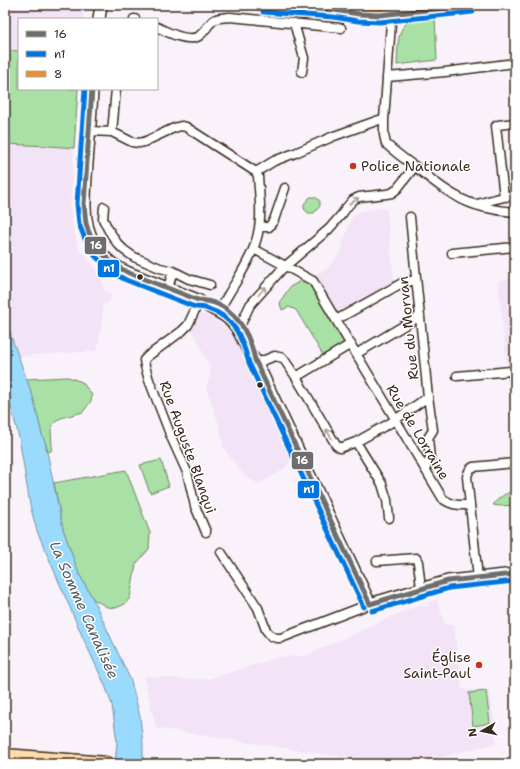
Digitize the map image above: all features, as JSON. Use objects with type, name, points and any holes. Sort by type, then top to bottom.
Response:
[{"type":"highway","points":[[5,756],[106,764]]},
{"type":"street","points":[[95,18],[96,5]]},
{"type":"street","points":[[99,18],[101,5]]},
{"type":"street","points":[[263,5],[334,10],[380,11],[411,5]]},
{"type":"street","points":[[390,8],[391,23],[384,120],[384,135],[386,144],[454,196],[467,202],[501,212],[515,212]]},
{"type":"street","points":[[158,27],[177,36],[187,38],[198,37],[214,20],[230,17],[341,28]]},
{"type":"street","points":[[294,23],[304,58],[302,72]]},
{"type":"street","points":[[387,76],[445,72],[515,63]]},
{"type":"street","points":[[92,90],[84,204],[86,223],[91,236],[100,252],[119,268],[198,300],[203,304],[219,309],[235,320],[251,355],[256,361],[370,604]]},
{"type":"street","points":[[112,132],[116,90]]},
{"type":"street","points":[[256,172],[274,161],[334,136],[379,120],[384,120]]},
{"type":"street","points":[[504,197],[496,126],[515,123]]},
{"type":"street","points":[[89,131],[112,132],[132,142],[139,143],[181,126],[186,127],[256,172],[258,176],[260,227],[254,249],[248,262],[219,309]]},
{"type":"street","points":[[235,320],[286,266],[329,229],[353,200],[359,197],[392,192],[397,189],[415,166]]},
{"type":"street","points":[[260,227],[269,227],[274,220],[285,188]]},
{"type":"street","points":[[475,204],[497,198],[515,196]]},
{"type":"street","points":[[104,207],[103,219],[117,243],[124,250],[134,257],[160,268],[173,271],[210,285]]},
{"type":"street","name":"Rue du Morvan","points":[[296,377],[336,444],[340,448],[356,442],[396,419],[428,397],[410,217]]},
{"type":"street","points":[[452,253],[515,247]]},
{"type":"street","name":"Rue de Lorraine","points":[[254,249],[313,281],[443,499],[455,505],[470,505]]},
{"type":"street","points":[[168,288],[173,271]]},
{"type":"street","points":[[336,320],[402,283],[416,280]]},
{"type":"street","name":"Rue Auguste Blanqui","points":[[198,300],[188,325],[144,360],[149,380],[172,439],[187,472],[195,506],[206,532]]},
{"type":"street","points":[[356,354],[420,316]]},
{"type":"street","points":[[256,361],[275,356],[283,358],[296,377],[351,344]]},
{"type":"street","points":[[457,376],[511,371],[513,373],[515,388]]},
{"type":"street","points":[[425,469],[430,459],[428,438],[433,430],[428,397]]},
{"type":"street","points":[[356,442],[382,484],[387,500],[388,518]]},
{"type":"street","points":[[478,578],[467,476],[469,469],[473,467],[515,463]]},
{"type":"street","points":[[221,552],[258,608],[266,630],[271,636],[276,638],[281,638],[370,604],[421,588],[448,582],[515,574]]},
{"type":"street","points":[[378,561],[416,558],[418,562],[421,588]]},
{"type":"shaded area","points":[[5,5],[84,5],[83,18],[18,18],[18,51],[5,50]]},
{"type":"shaded area","points":[[5,144],[74,148],[70,210],[76,239],[79,250],[87,257],[102,277],[103,289],[104,291],[109,292],[111,297],[109,302],[102,305],[103,316],[97,351],[18,356],[11,336],[5,310]]},
{"type":"shaded area","points":[[384,208],[387,210],[394,282],[338,316],[313,274],[317,274],[327,269],[343,249],[342,246],[351,219],[360,211]]},
{"type":"shaded area","points":[[515,279],[515,366],[507,367],[498,281]]},
{"type":"shaded area","points":[[201,314],[211,317],[234,335],[273,414],[293,459],[283,470],[259,484],[244,475],[224,449],[220,428],[206,386],[210,378],[210,369],[191,329]]},
{"type":"shaded area","points":[[437,599],[445,625],[454,626],[462,689],[490,691],[496,743],[414,764],[402,764],[374,762],[156,728],[144,676],[209,679],[279,657],[306,656],[409,609],[422,605],[423,607],[429,605],[428,602]]},
{"type":"green space","points":[[435,16],[437,60],[397,65],[398,42],[403,26],[413,20]]},
{"type":"green space","points":[[5,50],[18,51],[18,90],[78,90],[74,148],[5,144]]},
{"type":"green space","points":[[310,197],[315,197],[320,201],[320,206],[314,213],[308,213],[304,209],[304,204]]},
{"type":"green space","points":[[302,280],[311,284],[345,343],[324,357],[296,310],[289,307],[282,310],[280,304],[290,287]]},
{"type":"green space","points":[[68,377],[82,382],[92,395],[91,401],[83,412],[61,418],[54,423],[51,430],[51,451],[48,452],[42,435],[33,397],[26,379]]},
{"type":"green space","points":[[161,460],[169,486],[150,493],[140,465]]},
{"type":"green space","points":[[126,470],[150,533],[149,549],[136,564],[130,598],[125,604],[116,608],[107,607],[93,599],[79,574],[63,529],[54,483]]},
{"type":"green space","points":[[515,491],[515,505],[493,505],[502,496]]},
{"type":"green space","points":[[486,691],[490,723],[473,726],[469,693]]},
{"type":"water","name":"La Somme Canalisée","points":[[5,310],[11,336],[33,397],[45,442],[63,529],[79,574],[93,599],[131,681],[140,717],[143,744],[143,764],[115,764],[117,742],[112,705],[105,685],[37,531],[30,505],[19,437],[5,388]]},
{"type":"transit line","name":"16","points":[[263,5],[380,15],[472,5]]},
{"type":"transit line","name":"8","points":[[347,5],[380,8],[407,5]]},
{"type":"transit line","name":"n1","points":[[263,12],[380,22],[473,12]]},
{"type":"transit line","name":"n1","points":[[85,90],[77,204],[79,224],[85,239],[95,256],[115,274],[126,280],[195,307],[205,308],[217,313],[225,317],[231,323],[240,337],[249,363],[364,607]]},
{"type":"transit line","name":"16","points":[[92,90],[84,204],[86,223],[92,239],[108,259],[129,273],[198,300],[210,302],[220,306],[237,319],[248,338],[255,360],[370,604]]},
{"type":"transit line","name":"16","points":[[370,604],[448,581],[515,574]]},
{"type":"transit line","name":"n1","points":[[372,611],[449,588],[515,581]]},
{"type":"place","name":"Police Nationale","points":[[353,166]]},
{"type":"place","name":"Église Saint-Paul","points":[[479,665]]}]
